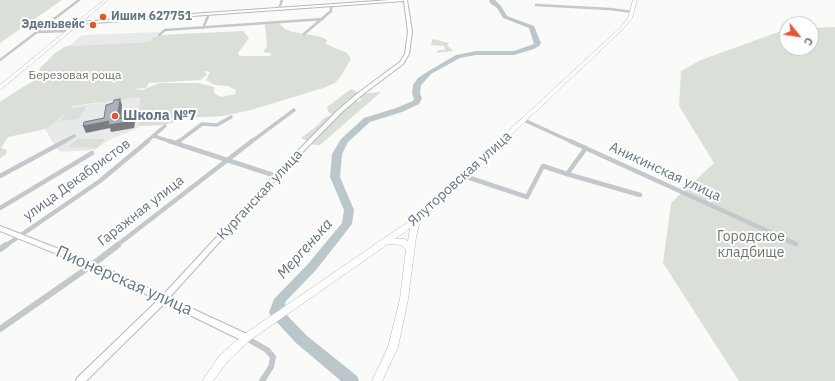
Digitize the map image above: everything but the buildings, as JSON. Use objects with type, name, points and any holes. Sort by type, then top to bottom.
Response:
[{"type":"main road","points":[[0,88],[106,0]]},
{"type":"main road","name":"Ялуторовская улица","points":[[207,381],[224,358],[246,338],[416,221],[627,23],[633,12],[635,0]]},
{"type":"main road","points":[[379,376],[393,347],[404,299],[410,249],[416,221]]},
{"type":"main road","points":[[387,241],[404,242],[410,249]]},
{"type":"street","points":[[0,60],[79,0]]},
{"type":"street","points":[[279,10],[282,0]]},
{"type":"street","points":[[79,23],[404,0]]},
{"type":"street","name":"Курганская улица","points":[[80,381],[164,298],[276,176],[340,111],[402,63],[407,54],[410,32],[404,0]]},
{"type":"street","points":[[536,5],[610,9],[633,12]]},
{"type":"street","points":[[304,34],[331,11],[331,6]]},
{"type":"street","points":[[203,28],[209,14]]},
{"type":"street","points":[[160,35],[165,30],[323,19]]},
{"type":"street","points":[[37,32],[69,31]]},
{"type":"street","name":"Гаражная улица","points":[[0,330],[92,265],[227,159],[294,110]]},
{"type":"street","points":[[176,143],[202,124],[217,125],[231,117]]},
{"type":"street","name":"Аникинская улица","points":[[524,120],[796,244]]},
{"type":"street","name":"улица Декабристов","points":[[0,249],[100,181],[165,126]]},
{"type":"street","points":[[0,176],[74,136]]},
{"type":"street","points":[[154,136],[276,176]]},
{"type":"street","points":[[567,174],[586,148]]},
{"type":"street","points":[[0,208],[92,153]]},
{"type":"street","points":[[464,176],[527,197],[543,166],[640,196]]},
{"type":"street","name":"Пионерская улица","points":[[0,228],[92,265],[246,338]]},
{"type":"street","points":[[246,338],[267,350],[273,357],[271,367],[262,381]]},
{"type":"shaded area","points":[[159,32],[150,42],[69,46],[82,35]]},
{"type":"shaded area","points":[[140,97],[138,128],[107,141],[95,150],[61,152],[56,148],[45,129],[69,107]]},
{"type":"green space","points":[[0,0],[62,0],[0,43]]},
{"type":"green space","name":"Березовая роща","points":[[279,23],[285,29],[293,32],[326,39],[326,44],[347,53],[351,59],[335,83],[251,110],[223,116],[188,118],[164,125],[138,126],[140,97],[72,106],[71,108],[87,106],[79,119],[60,121],[67,111],[45,129],[8,137],[1,148],[7,150],[6,154],[0,158],[0,102],[37,79],[41,74],[39,69],[54,54],[64,47],[150,42],[154,37],[161,35],[243,31],[249,38],[238,53],[239,56],[269,56],[273,54],[263,52],[267,46],[265,24]],"holes":[[[204,71],[210,72],[206,80],[215,85],[228,86],[236,90],[235,94],[222,97],[214,92],[214,87],[198,83],[160,83],[142,90],[133,89],[146,88],[149,83],[200,80],[207,75]]]},
{"type":"green space","name":"Городское кладбище","points":[[835,27],[835,381],[739,381],[663,263],[671,203],[714,163],[679,106],[681,71],[701,60],[779,32],[779,56],[819,56],[819,28]]},
{"type":"green space","points":[[434,39],[449,43],[447,45],[453,51],[436,53],[439,50],[445,50],[444,46],[431,45],[432,40]]},
{"type":"green space","points":[[351,89],[360,93],[356,95],[357,102],[362,100],[359,98],[360,94],[381,92],[320,145],[314,145],[301,138],[318,125],[323,119],[332,114],[328,112],[327,107]]},
{"type":"green space","points":[[77,139],[105,139],[97,148],[68,147]]},
{"type":"waterway","name":"Мергенька","points":[[352,381],[301,339],[276,312],[280,299],[312,267],[347,224],[349,210],[335,177],[337,154],[344,141],[367,120],[399,110],[416,102],[418,98],[416,94],[417,85],[421,80],[429,73],[458,56],[476,53],[514,53],[537,45],[538,43],[532,27],[505,17],[499,7],[492,2],[492,0]]},
{"type":"place","name":"Ишим 627751","points":[[103,17]]},
{"type":"place","name":"Эдельвейс","points":[[93,25]]},
{"type":"place","name":"Школа №7","points":[[115,116]]}]
